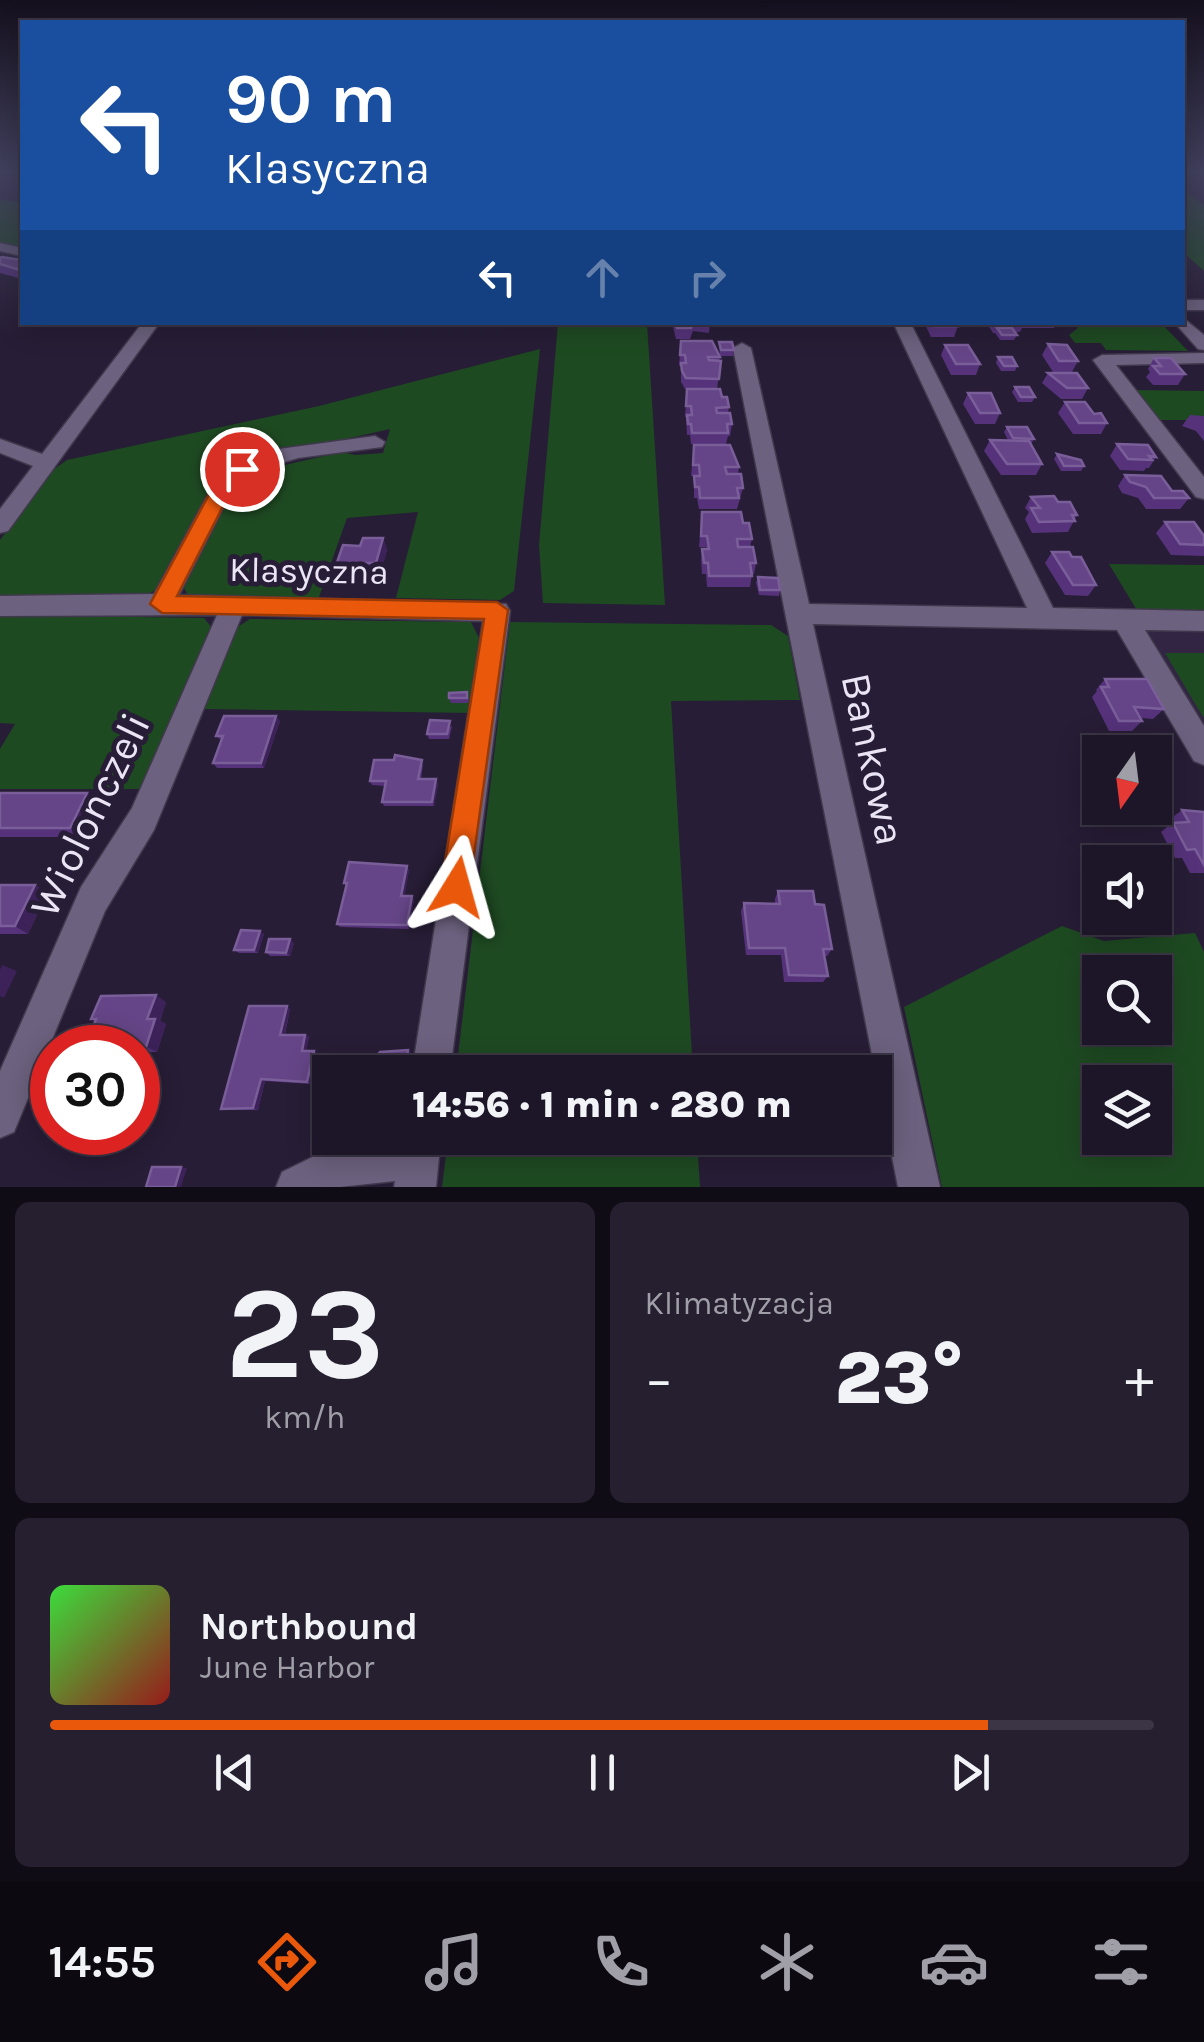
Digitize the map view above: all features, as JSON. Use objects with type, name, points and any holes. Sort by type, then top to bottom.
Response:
[{"type":"street","points":[[0,525],[150,325]]},
{"type":"street","points":[[903,325],[1045,619]]},
{"type":"street","points":[[1185,325],[1204,344]]},
{"type":"street","name":"Bankowa","points":[[742,348],[920,1187]]},
{"type":"street","points":[[1204,358],[1102,360],[1204,492]]},
{"type":"street","points":[[162,604],[227,479],[242,469],[274,458],[375,442]]},
{"type":"street","points":[[0,445],[46,464]]},
{"type":"street","name":"Klasyczna","points":[[0,606],[162,604],[497,610],[433,1055]]},
{"type":"street","name":"Wiolonczeli","points":[[0,1118],[93,899],[143,819],[234,605]]},
{"type":"street","points":[[798,614],[1204,621]]},
{"type":"street","points":[[1124,620],[1204,752]]},
{"type":"street","points":[[297,1187],[342,1164],[418,1161]]},
{"type":"shaded area","points":[[1145,630],[1204,631],[1204,728]]},
{"type":"green space","points":[[0,226],[20,226],[20,248],[0,243]]},
{"type":"green space","points":[[1185,226],[1204,226],[1204,271],[1185,254]]},
{"type":"green space","points":[[558,325],[647,325],[665,605],[543,603],[539,545]]},
{"type":"green space","points":[[1076,325],[1163,325],[1188,351],[1106,350],[1101,343],[1075,343],[1069,335],[1078,328]]},
{"type":"green space","points":[[540,349],[514,591],[500,600],[396,598],[418,512],[347,518],[319,597],[189,597],[184,588],[237,482],[254,472],[342,452],[383,453],[390,429],[227,466],[161,587],[142,597],[0,595],[0,540],[53,470],[67,460],[319,406]]},
{"type":"green space","points":[[1136,390],[1204,391],[1204,420],[1160,420]]},
{"type":"green space","points":[[1109,564],[1204,565],[1204,613],[1138,612]]},
{"type":"green space","points":[[0,615],[204,618],[212,628],[142,789],[0,789],[0,749],[15,724],[0,723]]},
{"type":"green space","points":[[250,619],[471,622],[482,644],[472,713],[203,709],[236,628]]},
{"type":"green space","points":[[510,622],[771,625],[788,636],[800,700],[671,701],[692,1055],[458,1055]]},
{"type":"green space","points":[[1165,653],[1204,653],[1204,717],[1203,717]]},
{"type":"green space","points":[[1062,926],[1104,941],[1195,933],[1204,952],[1204,1187],[942,1187],[904,1007]]},
{"type":"green space","points":[[446,1155],[698,1155],[700,1187],[442,1187]]},
{"type":"building","points":[[0,258],[20,260],[20,270],[0,264]]},
{"type":"building","points":[[997,328],[1012,328],[1017,335],[1002,335]]},
{"type":"building","points":[[681,341],[712,341],[720,357],[708,357],[721,361],[719,379],[686,378],[682,371],[681,363],[686,363],[685,355],[680,355]]},
{"type":"building","points":[[719,342],[732,342],[734,350],[721,350]]},
{"type":"building","points":[[1048,344],[1067,345],[1078,361],[1059,361]]},
{"type":"building","points":[[945,345],[968,345],[980,364],[956,364]]},
{"type":"building","points":[[998,357],[1012,357],[1017,366],[1004,366]]},
{"type":"building","points":[[1154,358],[1171,358],[1185,374],[1160,374],[1153,366],[1161,366]]},
{"type":"building","points":[[1048,373],[1077,373],[1088,388],[1067,388]]},
{"type":"building","points":[[1015,387],[1029,387],[1035,397],[1021,397]]},
{"type":"building","points":[[687,389],[720,389],[729,407],[716,408],[717,413],[730,413],[732,424],[727,424],[728,433],[692,433]]},
{"type":"building","points":[[968,393],[991,393],[1000,413],[980,413]]},
{"type":"building","points":[[1065,402],[1085,402],[1094,414],[1101,413],[1107,423],[1079,423]]},
{"type":"building","points":[[1007,427],[1027,427],[1034,439],[1013,438]]},
{"type":"building","points":[[990,440],[1029,441],[1042,464],[1007,464]]},
{"type":"building","points":[[1117,444],[1148,445],[1156,457],[1128,459]]},
{"type":"building","points":[[694,445],[730,445],[739,467],[725,467],[727,474],[741,474],[743,488],[737,488],[739,498],[700,498],[699,487],[695,487],[694,476],[700,476],[699,465],[693,465]]},
{"type":"building","points":[[1057,454],[1081,460],[1084,466],[1064,466]]},
{"type":"building","points":[[1125,475],[1161,476],[1172,491],[1183,491],[1189,498],[1154,498],[1146,487],[1130,482]]},
{"type":"building","points":[[1054,496],[1058,502],[1070,502],[1077,515],[1072,515],[1075,521],[1039,522],[1031,508],[1040,508],[1031,497]]},
{"type":"building","points":[[702,512],[741,512],[743,523],[749,523],[752,539],[737,539],[738,547],[753,547],[756,563],[750,563],[752,576],[709,576],[702,549],[709,549],[707,536],[701,536]]},
{"type":"building","points":[[1165,522],[1194,522],[1204,536],[1204,545],[1180,544]]},
{"type":"building","points":[[363,538],[383,538],[376,563],[356,563],[354,571],[334,571],[343,545],[360,546]]},
{"type":"building","points":[[1052,552],[1081,557],[1096,585],[1073,585]]},
{"type":"building","points":[[758,577],[778,578],[780,590],[760,590]]},
{"type":"building","points":[[1105,679],[1147,679],[1164,709],[1134,707],[1142,721],[1119,721],[1101,687],[1109,687]]},
{"type":"building","points":[[467,692],[467,698],[449,698],[449,693]]},
{"type":"building","points":[[224,716],[276,716],[261,763],[213,763],[223,736],[216,736]]},
{"type":"building","points":[[430,720],[450,721],[447,734],[427,734]]},
{"type":"building","points":[[395,755],[422,760],[418,779],[436,779],[432,802],[382,802],[386,781],[370,781],[374,760],[394,760]]},
{"type":"building","points":[[0,793],[87,793],[70,828],[0,828]]},
{"type":"building","points":[[1182,810],[1204,812],[1204,865],[1195,849],[1187,850],[1173,823],[1189,822]]},
{"type":"building","points":[[349,862],[407,866],[401,896],[412,896],[407,925],[337,924]]},
{"type":"building","points":[[0,885],[35,885],[15,926],[0,926]]},
{"type":"building","points":[[778,891],[813,891],[815,904],[824,905],[832,949],[823,949],[828,976],[789,975],[785,948],[749,948],[744,903],[780,904]]},
{"type":"building","points":[[241,930],[260,931],[254,950],[234,950]]},
{"type":"building","points":[[269,939],[290,939],[286,953],[266,952]]},
{"type":"building","points":[[156,995],[147,1019],[155,1019],[153,1025],[94,1025],[96,1019],[91,1019],[101,996]]},
{"type":"building","points":[[249,1006],[287,1006],[280,1035],[305,1035],[302,1051],[314,1051],[307,1082],[261,1079],[253,1108],[221,1109]]},
{"type":"building","points":[[408,1050],[407,1055],[377,1055]]},
{"type":"building","points":[[152,1167],[181,1167],[175,1187],[146,1187]]},
{"type":"route","points":[[242,469],[227,479],[162,604],[497,610],[457,887]]}]
